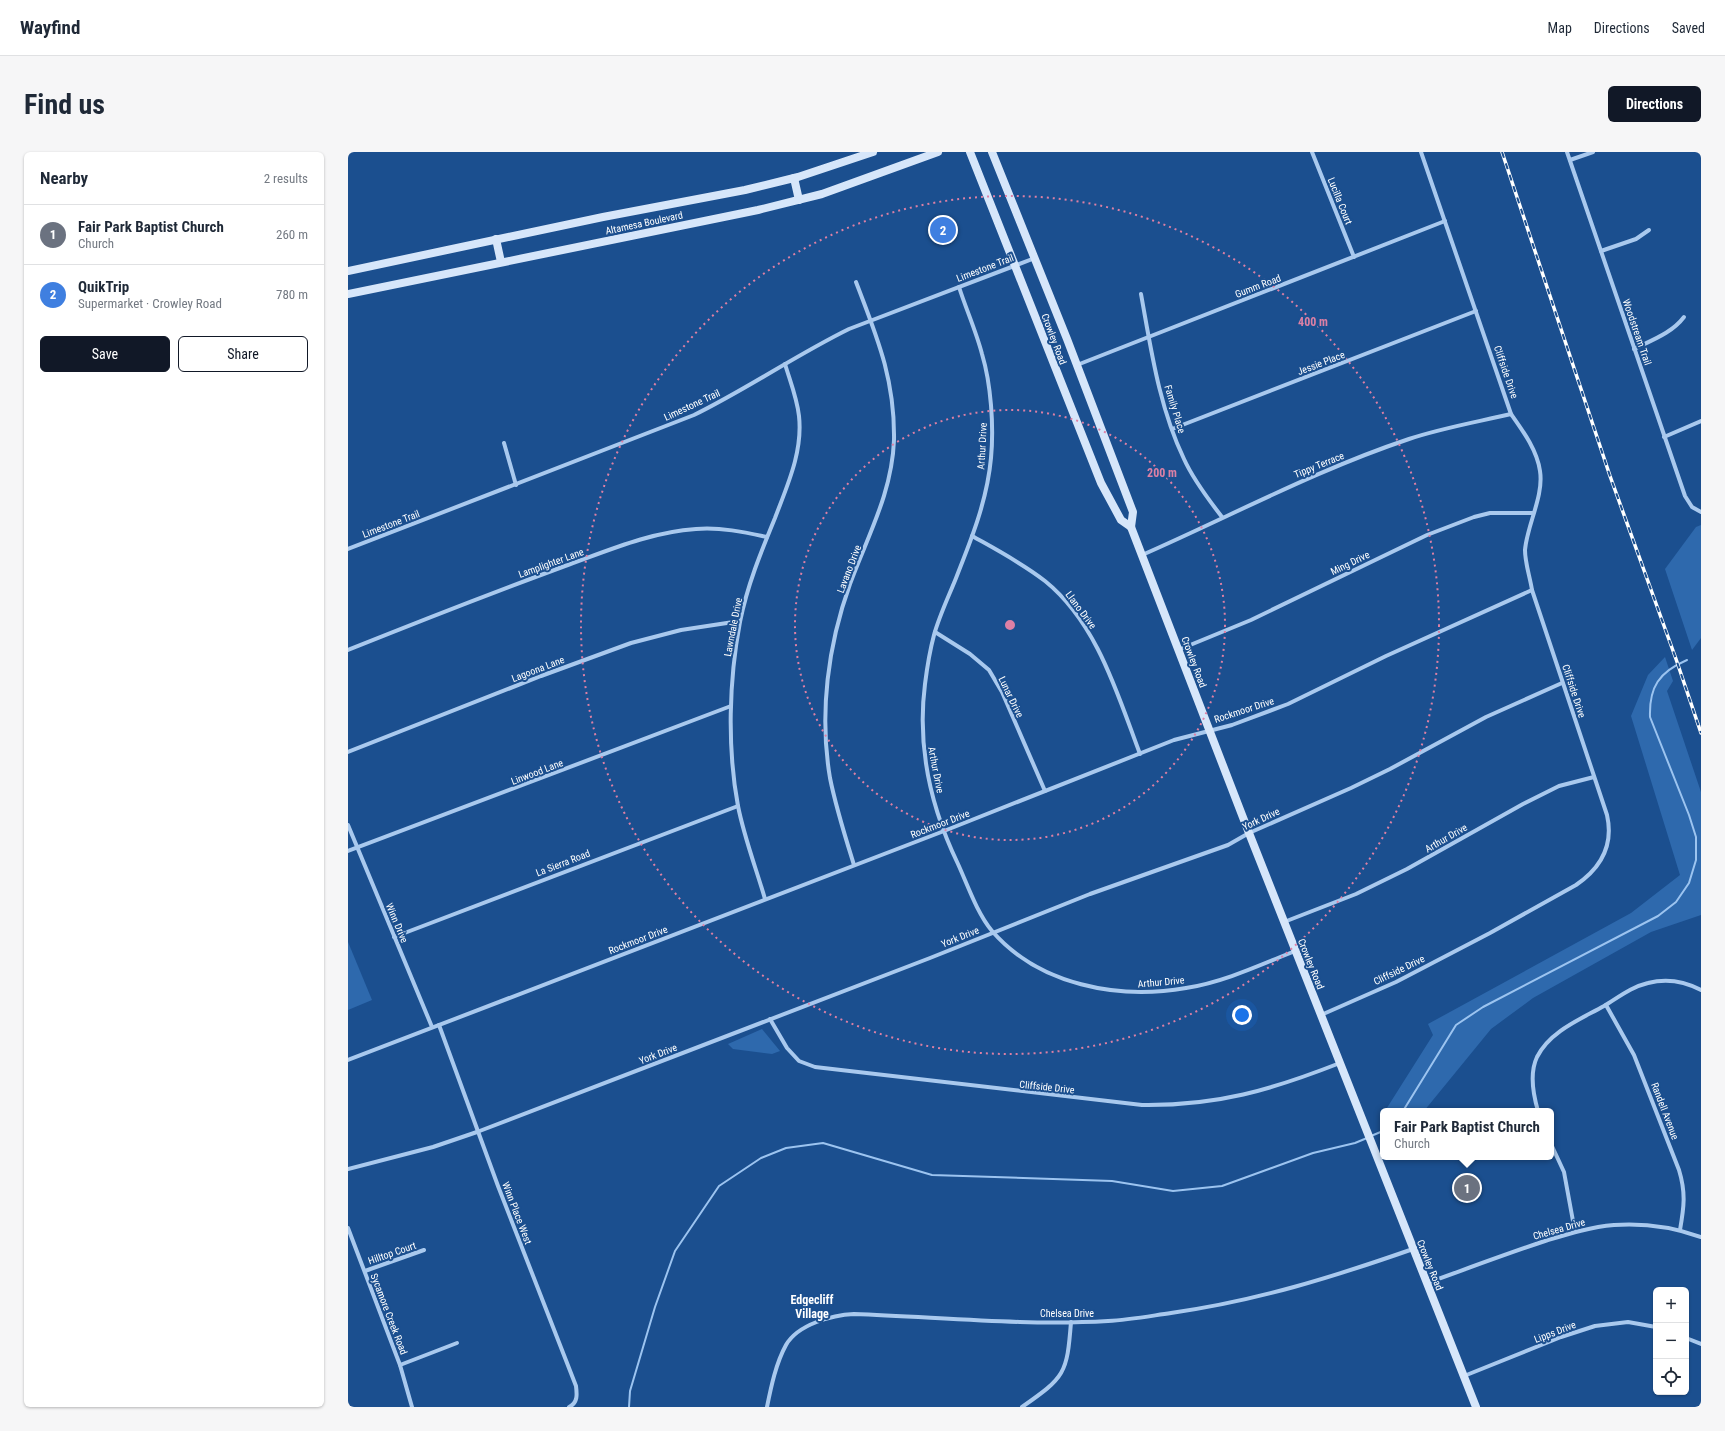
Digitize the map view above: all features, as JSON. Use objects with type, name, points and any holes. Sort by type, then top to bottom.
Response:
[{"type":"main road","name":"Altamesa Boulevard","points":[[348,271],[496,239],[744,190],[794,178],[873,152]]},
{"type":"main road","name":"Altamesa Boulevard","points":[[348,294],[758,210],[799,200],[866,179],[938,152]]},
{"type":"main road","name":"Crowley Road","points":[[970,152],[1101,483],[1121,520],[1131,527]]},
{"type":"main road","name":"Crowley Road","points":[[992,152],[1077,365],[1133,512],[1131,527],[1178,650],[1295,951],[1476,1407]]},
{"type":"main road","points":[[794,178],[799,200]]},
{"type":"main road","points":[[496,239],[501,262]]},
{"type":"street","name":"Lucilla Court","points":[[1312,152],[1354,257]]},
{"type":"street","name":"Cliffside Drive","points":[[1321,1015],[1396,982],[1490,933],[1586,878],[1598,866],[1604,856],[1610,834],[1607,815],[1532,590],[1525,550],[1541,482],[1540,471],[1534,452],[1512,414],[1421,152]]},
{"type":"street","name":"Woodstream Trail","points":[[1567,152],[1685,496],[1692,506],[1701,512]]},
{"type":"street","points":[[1570,160],[1593,152]]},
{"type":"street","name":"Gumm Road","points":[[1077,365],[1445,221]]},
{"type":"street","points":[[1601,252],[1636,239],[1649,230]]},
{"type":"street","name":"Limestone Trail","points":[[348,549],[694,415],[825,341],[870,320],[1034,258]]},
{"type":"street","name":"Lavano Drive","points":[[854,865],[841,827],[830,777],[827,749],[826,693],[830,657],[840,615],[850,584],[878,516],[889,481],[894,441],[893,403],[886,368],[856,282]]},
{"type":"street","name":"Arthur Drive","points":[[959,287],[982,354],[991,411],[991,459],[984,499],[972,536],[935,632],[924,685],[923,744],[928,782],[944,831],[953,854],[980,910],[993,932],[1009,948],[1028,962],[1050,973],[1082,984],[1127,992],[1186,988],[1242,971],[1295,951]]},
{"type":"street","name":"Family Place","points":[[1141,294],[1161,397],[1172,429],[1184,459],[1206,496],[1222,517]]},
{"type":"street","name":"Jessie Place","points":[[1172,429],[1476,310]]},
{"type":"street","points":[[1634,349],[1664,334],[1678,324],[1684,317]]},
{"type":"street","name":"Lawndale Drive","points":[[765,899],[738,806],[733,767],[731,706],[734,663],[740,621],[751,579],[793,471],[798,445],[799,417],[785,364]]},
{"type":"street","name":"Tippy Terrace","points":[[1142,554],[1301,481],[1410,439],[1512,414]]},
{"type":"street","points":[[1664,436],[1701,421]]},
{"type":"street","points":[[504,443],[516,485]]},
{"type":"street","name":"Ming Drive","points":[[1178,650],[1251,620],[1427,535],[1474,517],[1490,513],[1533,513]]},
{"type":"street","name":"Lamplighter Lane","points":[[348,650],[544,574],[623,545],[654,536],[676,531],[708,528],[740,531],[767,537]]},
{"type":"street","name":"Llano Drive","points":[[972,536],[1020,562],[1045,581],[1061,596],[1082,623],[1101,656],[1140,754]]},
{"type":"street","name":"Rockmoor Drive","points":[[348,1060],[944,831],[1174,740],[1232,725],[1288,704],[1386,656],[1532,590]]},
{"type":"street","name":"Lagoona Lane","points":[[348,752],[541,676],[631,643],[681,630],[740,621]]},
{"type":"street","name":"Lunar Drive","points":[[935,632],[970,654],[989,670],[1002,692],[1045,791]]},
{"type":"street","name":"York Drive","points":[[348,1169],[432,1147],[477,1132],[1090,894],[1228,845],[1249,833],[1390,769],[1486,717],[1562,683]]},
{"type":"street","name":"Linwood Lane","points":[[348,851],[731,706]]},
{"type":"street","name":"Arthur Drive","points":[[1284,922],[1356,894],[1388,879],[1523,804],[1559,786],[1594,777]]},
{"type":"street","name":"La Sierra Road","points":[[394,937],[738,806]]},
{"type":"street","name":"Winn Drive","points":[[348,825],[356,848],[432,1027]]},
{"type":"street","points":[[1537,1108],[1533,1095],[1532,1083],[1534,1066],[1541,1050],[1564,1028],[1606,1005],[1633,987],[1648,982],[1678,981],[1687,983],[1701,990]]},
{"type":"street","name":"Randell Avenue","points":[[1606,1005],[1634,1055],[1679,1170],[1684,1187],[1684,1206],[1680,1230]]},
{"type":"street","name":"Cliffside Drive","points":[[770,1019],[787,1048],[799,1061],[815,1067],[1142,1105],[1189,1104],[1236,1097],[1294,1081],[1340,1063]]},
{"type":"street","name":"Winn Place West","points":[[439,1025],[477,1132],[576,1386],[577,1398],[571,1406]]},
{"type":"street","points":[[1554,1150],[1564,1172],[1575,1232]]},
{"type":"street","name":"Chelsea Drive","points":[[1427,1283],[1524,1248],[1575,1232],[1602,1227],[1633,1224],[1680,1230],[1701,1237]]},
{"type":"street","name":"Sycamore Creek Road","points":[[348,1228],[400,1365],[412,1407]]},
{"type":"street","name":"Chelsea Drive","points":[[766,1407],[778,1364],[789,1340],[799,1331],[833,1316],[854,1314],[1071,1322],[1141,1318],[1234,1303],[1274,1293],[1357,1269],[1413,1249]]},
{"type":"street","name":"Hilltop Court","points":[[364,1271],[424,1250]]},
{"type":"street","points":[[1022,1407],[1044,1392],[1061,1376],[1067,1359],[1071,1322]]},
{"type":"street","name":"Lipps Drive","points":[[1464,1376],[1561,1337],[1595,1326],[1628,1322],[1653,1326]]},
{"type":"street","points":[[1689,1339],[1701,1344]]},
{"type":"street","points":[[400,1365],[457,1343]]},
{"type":"shaded area","points":[[1701,525],[1701,638],[1692,650],[1665,569],[1696,527]]},
{"type":"shaded area","points":[[1665,657],[1673,681],[1667,691],[1701,792],[1701,915],[1651,932],[1533,998],[1491,1029],[1426,1108],[1387,1108],[1433,1035],[1428,1024],[1631,913],[1680,875],[1631,716],[1648,675]]},
{"type":"shaded area","points":[[348,942],[372,1000],[348,1010]]},
{"type":"shaded area","points":[[762,1029],[780,1051],[772,1054],[733,1049],[728,1044]]},
{"type":"waterway","points":[[1405,1108],[1456,1025],[1483,1007],[1658,916],[1676,902],[1689,883],[1696,860],[1696,837],[1689,815],[1650,717],[1651,697],[1658,682],[1669,670],[1687,660]]},
{"type":"waterway","points":[[1371,1136],[1380,1132]]},
{"type":"waterway","points":[[629,1407],[630,1391],[655,1307],[675,1251],[719,1186],[761,1158],[786,1148],[823,1143],[932,1175],[1112,1181],[1173,1191],[1222,1186],[1313,1153],[1355,1143],[1367,1138]]},
{"type":"railway","points":[[1502,152],[1610,476],[1701,733]]},
{"type":"place","name":"QuikTrip","points":[[943,230]]},
{"type":"place","name":"Fair Park Baptist Church","points":[[1467,1188]]},
{"type":"district","name":"Edgecliff Village","points":[[812,1307]]}]
